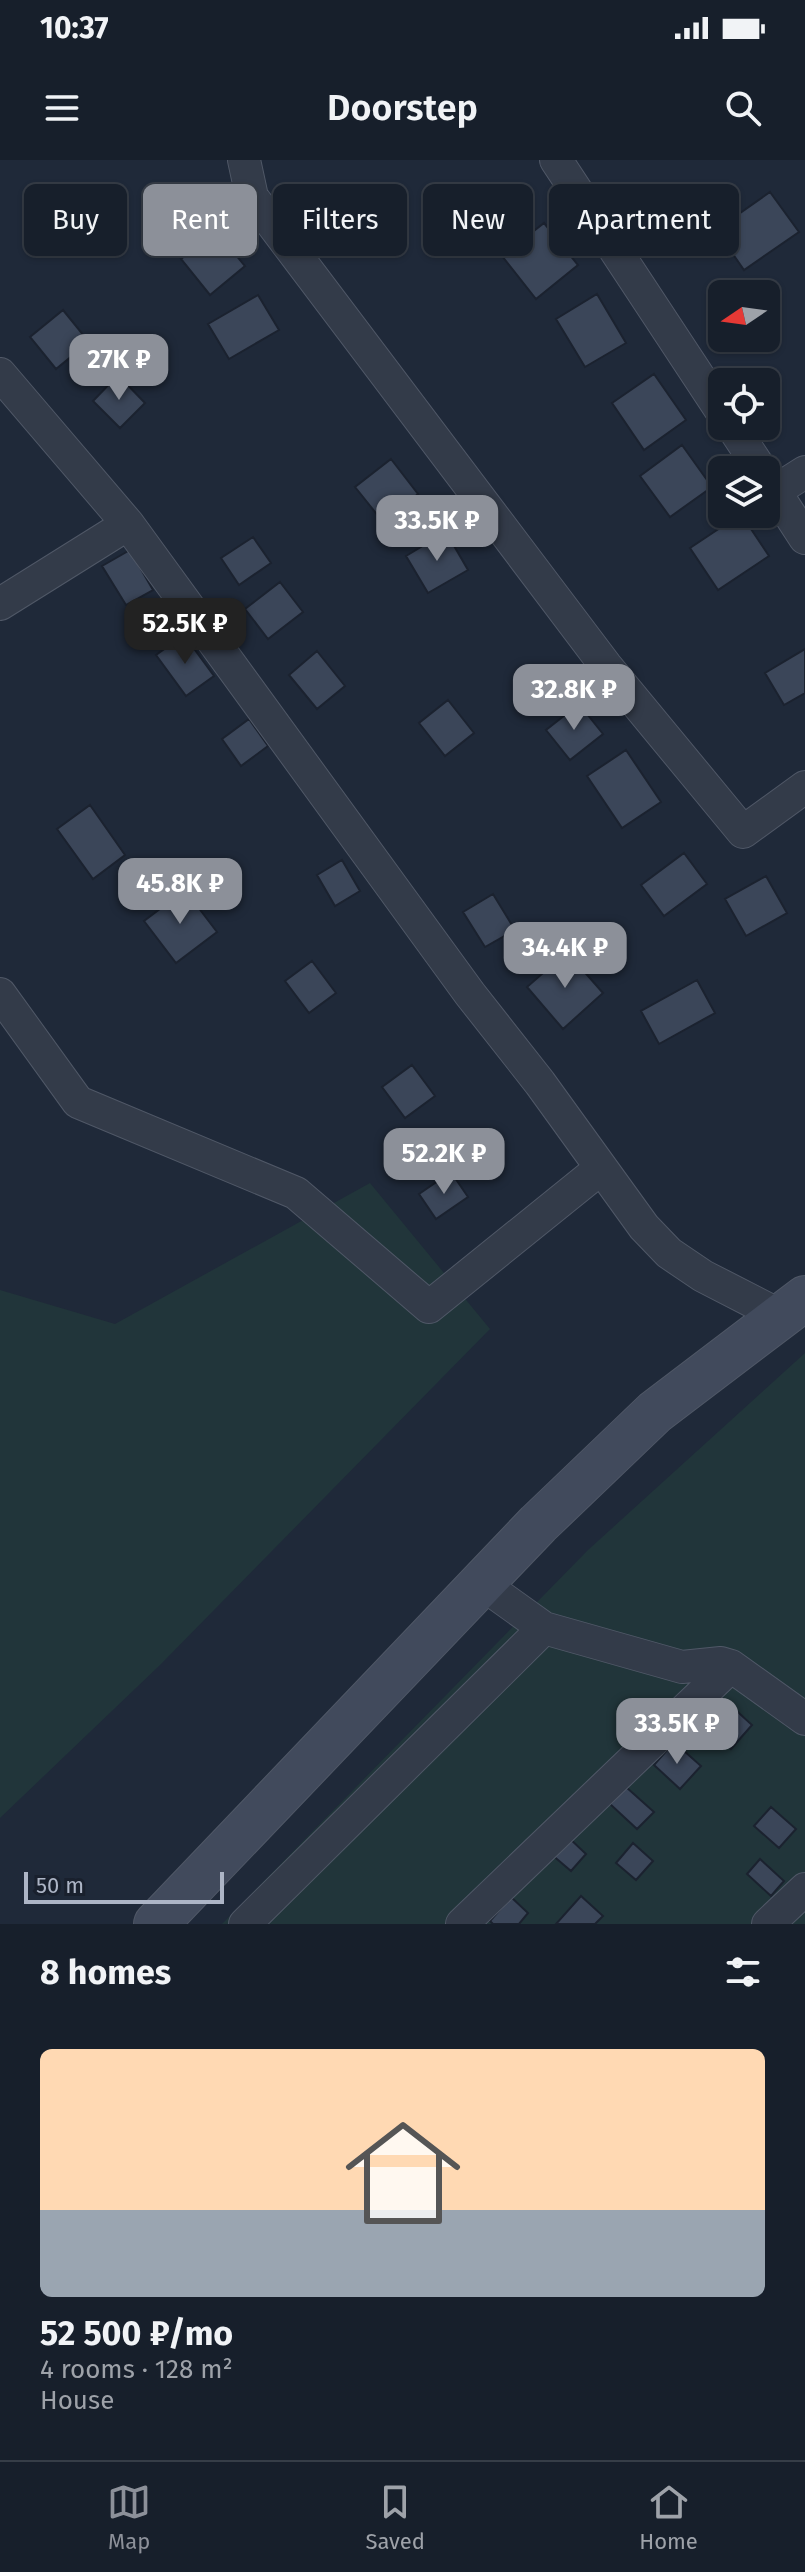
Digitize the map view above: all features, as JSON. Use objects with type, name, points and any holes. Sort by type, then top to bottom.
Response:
[{"type":"street","points":[[244,160],[252,197],[606,666],[743,832],[805,787]]},
{"type":"street","points":[[556,160],[708,391]]},
{"type":"street","points":[[0,374],[128,524],[600,1169],[669,1253],[703,1276],[792,1306]]},
{"type":"street","points":[[780,477],[805,472]]},
{"type":"street","points":[[780,500],[805,538]]},
{"type":"street","points":[[0,604],[128,524]]},
{"type":"street","points":[[0,994],[78,1102],[296,1193],[429,1307],[600,1169]]},
{"type":"street","points":[[156,1924],[481,1583],[655,1412],[792,1306]]},
{"type":"street","points":[[481,1583],[544,1628],[682,1667],[721,1663],[731,1666],[805,1719]]},
{"type":"street","points":[[245,1924],[544,1628]]},
{"type":"street","points":[[462,1924],[731,1666]]},
{"type":"street","points":[[768,1924],[805,1889]]},
{"type":"green space","points":[[370,1183],[490,1329],[160,1665],[0,1818],[0,1290],[115,1324]]},
{"type":"green space","points":[[805,1353],[805,1924],[222,1924],[588,1550]]},
{"type":"building","points":[[770,192],[799,232],[744,270],[734,256],[739,256],[739,214]]},
{"type":"building","points":[[544,223],[549,229],[549,256],[571,256],[578,265],[536,299],[502,256],[533,256],[533,232]]},
{"type":"building","points":[[185,256],[237,256],[245,266],[210,295],[181,259]]},
{"type":"building","points":[[597,294],[626,343],[585,367],[556,319]]},
{"type":"building","points":[[258,295],[279,330],[229,359],[208,324]]},
{"type":"building","points":[[63,310],[89,342],[56,369],[30,337]]},
{"type":"building","points":[[654,374],[686,420],[644,450],[612,403]]},
{"type":"building","points":[[118,375],[145,403],[120,428],[93,401]]},
{"type":"building","points":[[682,445],[708,481],[708,490],[670,517],[640,476]]},
{"type":"building","points":[[391,459],[418,494],[383,522],[355,487]]},
{"type":"building","points":[[720,528],[750,528],[769,556],[718,590],[690,548]]},
{"type":"building","points":[[446,532],[468,570],[428,593],[406,556]]},
{"type":"building","points":[[253,537],[271,563],[239,585],[221,558]]},
{"type":"building","points":[[130,550],[153,590],[126,605],[102,566]]},
{"type":"building","points":[[280,582],[303,612],[268,639],[245,609]]},
{"type":"building","points":[[184,635],[214,676],[186,696],[156,655]]},
{"type":"building","points":[[805,649],[805,693],[784,705],[765,673]]},
{"type":"building","points":[[317,651],[345,686],[317,709],[289,675]]},
{"type":"building","points":[[448,700],[474,733],[445,756],[419,723]]},
{"type":"building","points":[[579,704],[603,734],[570,760],[546,730]]},
{"type":"building","points":[[249,719],[268,746],[241,766],[222,739]]},
{"type":"building","points":[[626,750],[661,802],[622,828],[587,776]]},
{"type":"building","points":[[90,805],[125,855],[93,879],[57,829]]},
{"type":"building","points":[[684,853],[707,884],[664,916],[641,885]]},
{"type":"building","points":[[342,860],[360,891],[335,906],[317,875]]},
{"type":"building","points":[[766,876],[787,913],[746,936],[725,899]]},
{"type":"building","points":[[185,890],[217,932],[176,963],[144,921]]},
{"type":"building","points":[[493,894],[515,930],[485,947],[463,912]]},
{"type":"building","points":[[567,952],[603,993],[563,1029],[527,987]]},
{"type":"building","points":[[312,961],[336,993],[309,1013],[285,981]]},
{"type":"building","points":[[697,980],[715,1013],[659,1044],[641,1011]]},
{"type":"building","points":[[412,1065],[435,1096],[405,1118],[382,1087]]},
{"type":"building","points":[[451,1172],[468,1197],[436,1219],[419,1194]]},
{"type":"building","points":[[728,1703],[752,1725],[731,1749],[707,1727]]},
{"type":"building","points":[[674,1742],[701,1766],[680,1789],[654,1765]]},
{"type":"building","points":[[626,1787],[654,1812],[637,1829],[610,1804]]},
{"type":"building","points":[[771,1807],[796,1829],[779,1848],[754,1826]]},
{"type":"building","points":[[567,1836],[586,1854],[571,1871],[551,1854]]},
{"type":"building","points":[[633,1843],[653,1861],[636,1880],[616,1863]]},
{"type":"building","points":[[760,1859],[784,1881],[771,1896],[747,1874]]},
{"type":"building","points":[[581,1896],[603,1916],[595,1924],[556,1924]]},
{"type":"building","points":[[511,1897],[528,1913],[519,1924],[493,1924],[490,1921]]}]
